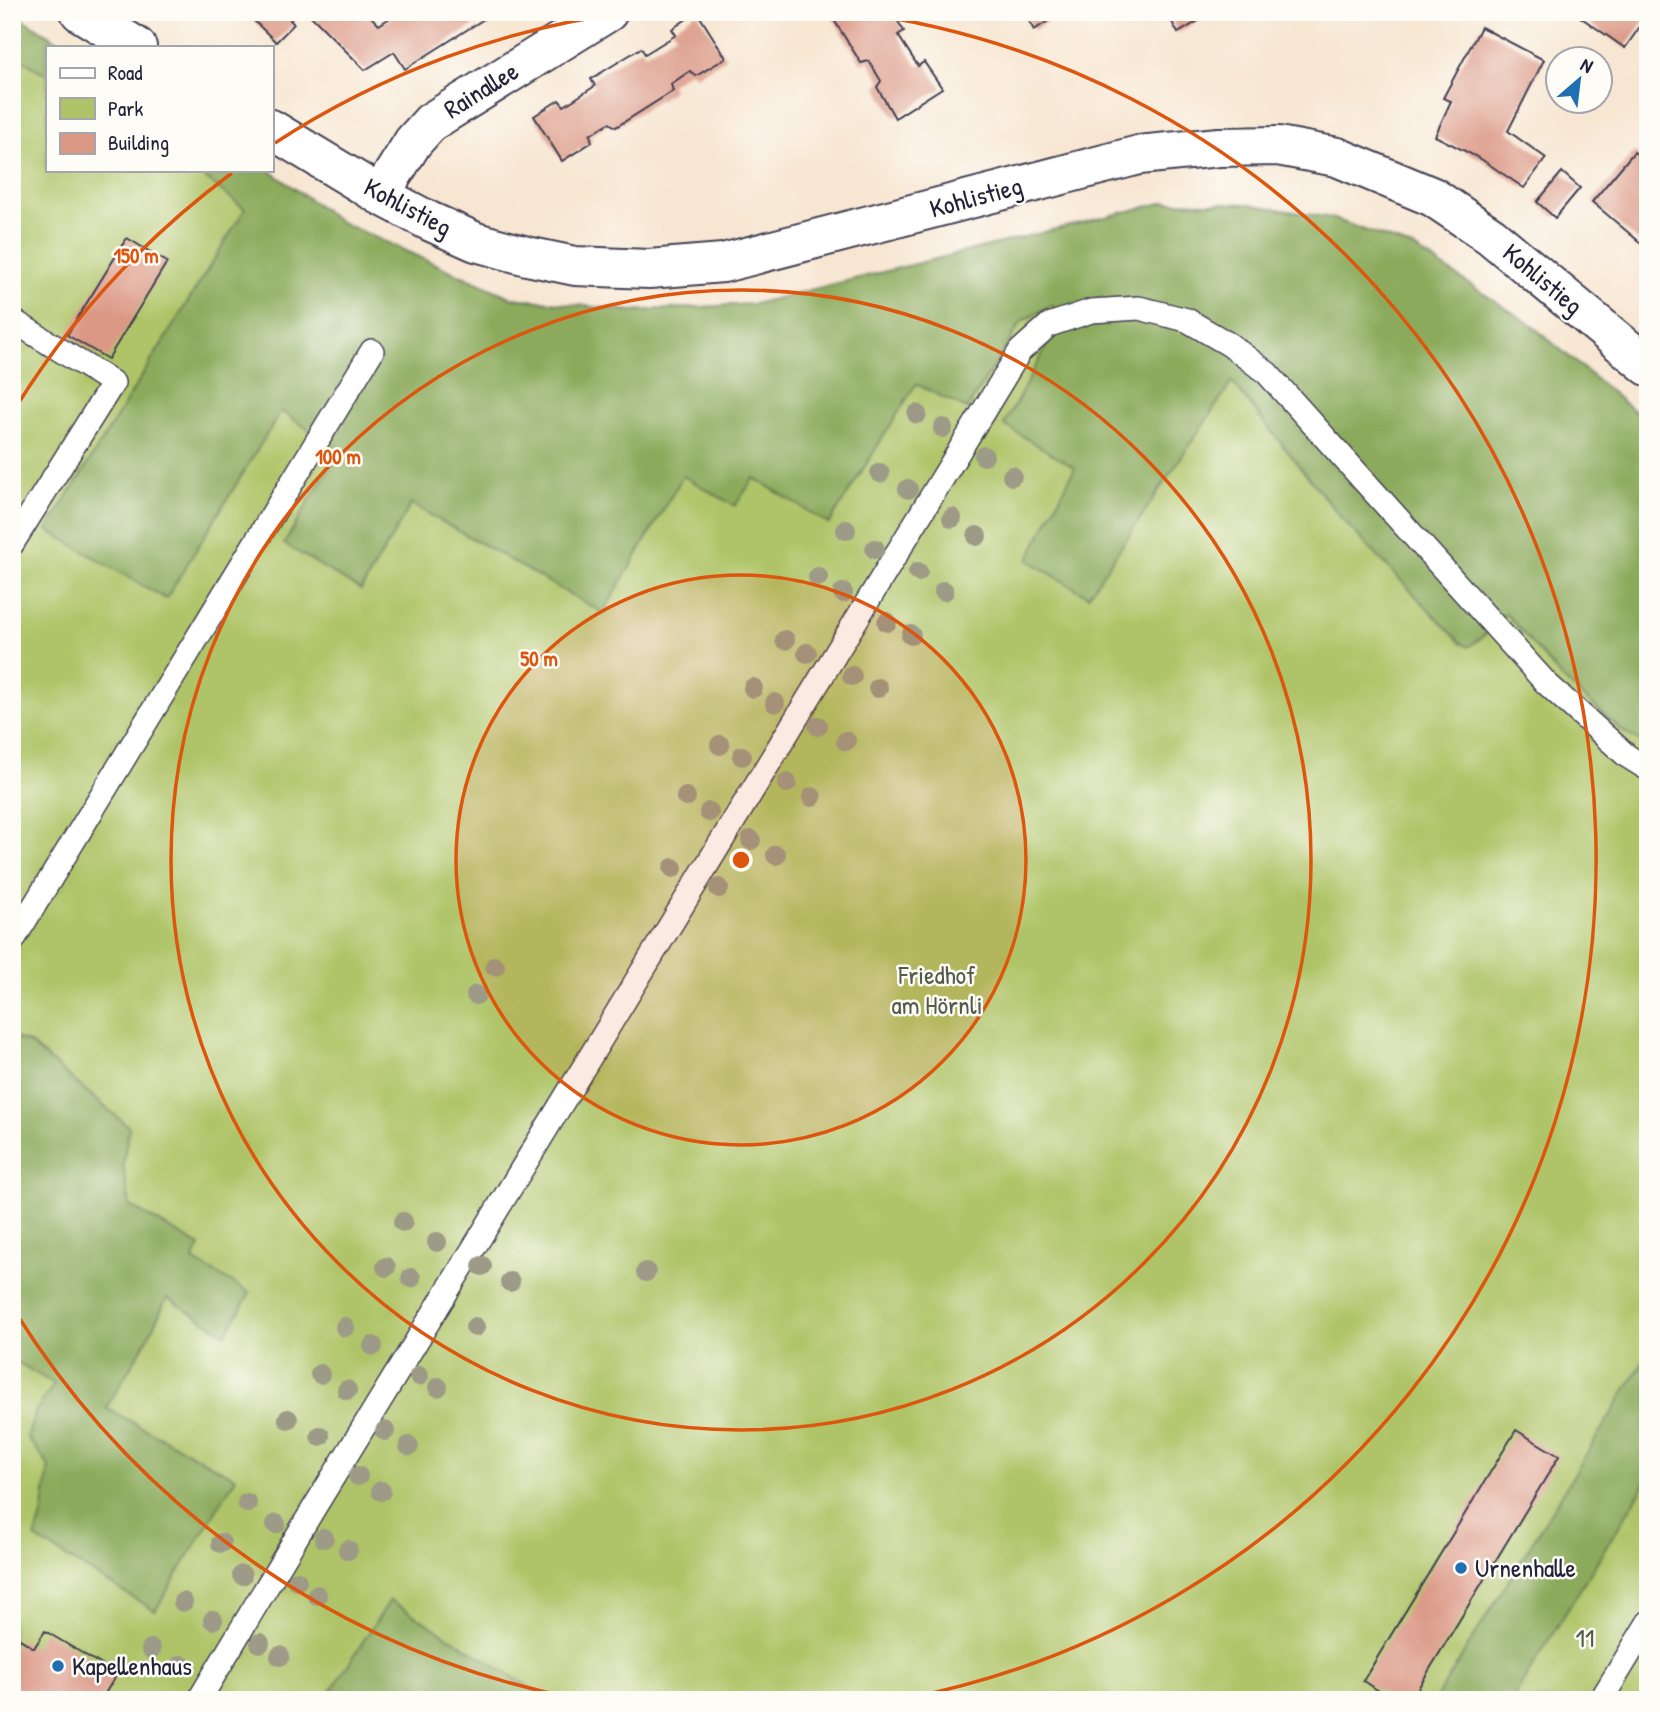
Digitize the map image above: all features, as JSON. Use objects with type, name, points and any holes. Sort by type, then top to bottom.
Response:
[{"type":"street","points":[[80,12],[135,46]]},
{"type":"street","name":"Rainallee","points":[[380,195],[412,142],[431,122],[608,12]]},
{"type":"street","name":"Kohlistieg","points":[[273,130],[380,195],[476,242],[527,257],[575,265],[649,269],[723,263],[1139,155],[1219,147],[1278,146],[1337,156],[1433,197],[1491,236],[1648,366]]},
{"type":"lane","points":[[199,1700],[1020,351],[1049,325],[1091,311],[1139,308],[1187,320],[1230,345],[1266,373],[1546,683],[1627,756],[1648,769]]},
{"type":"lane","points":[[12,320],[113,383],[12,544]]},
{"type":"lane","points":[[12,942],[372,351]]},
{"type":"lane","points":[[1601,1700],[1648,1623]]},
{"type":"green space","name":"Friedhof am Hörnli","points":[[12,13],[66,46],[46,46],[46,172],[272,172],[340,222],[512,298],[632,311],[754,304],[1166,202],[1247,204],[1331,218],[1414,248],[1530,324],[1648,423],[1648,1700],[12,1700]]},
{"type":"green space","points":[[12,13],[66,46],[46,46],[46,74],[12,54]]},
{"type":"green space","points":[[198,172],[272,172],[340,222],[512,298],[632,311],[754,304],[1166,202],[1247,204],[1331,218],[1414,248],[1530,324],[1648,423],[1648,747],[1621,730],[1562,678],[1506,614],[1468,647],[1460,642],[1342,519],[1232,382],[1088,596],[1028,560],[1075,468],[1004,425],[1053,334],[1053,305],[1022,321],[967,409],[916,384],[829,524],[754,478],[735,506],[683,476],[603,613],[411,504],[361,590],[284,544],[339,450],[281,411],[166,599],[47,530],[245,209]]},
{"type":"green space","points":[[12,1037],[29,1043],[129,1127],[123,1164],[130,1206],[200,1246],[193,1260],[250,1293],[226,1334],[167,1298],[148,1338],[106,1408],[236,1478],[155,1611],[35,1538],[42,1516],[49,1466],[27,1437],[36,1411],[54,1384],[12,1359]]},
{"type":"green space","points":[[1648,1354],[1648,1479],[1512,1700],[1435,1700]]},
{"type":"green space","points":[[390,1600],[550,1700],[325,1700]]},
{"type":"building","points":[[245,12],[298,12],[290,20],[294,24],[276,42]]},
{"type":"building","points":[[307,12],[366,12],[379,25],[399,12],[495,12],[405,69],[394,52],[365,70]]},
{"type":"building","points":[[697,12],[726,58],[696,76],[690,71],[671,84],[673,91],[616,127],[609,123],[590,135],[592,142],[562,161],[534,116],[559,100],[564,106],[595,86],[591,79],[641,48],[645,54],[676,35],[672,29]]},
{"type":"building","points":[[829,12],[892,12],[904,31],[898,35],[918,66],[924,62],[942,88],[895,118],[877,87],[881,81],[869,61],[861,63]]},
{"type":"building","points":[[1024,12],[1062,12],[1034,30]]},
{"type":"building","points":[[1188,12],[1200,12],[1203,18],[1178,33],[1172,22]]},
{"type":"building","points":[[1573,12],[1648,12],[1648,15],[1625,48]]},
{"type":"building","points":[[1481,27],[1544,60],[1508,131],[1546,158],[1524,188],[1481,159],[1435,136],[1451,101],[1443,98]]},
{"type":"building","points":[[1634,152],[1648,163],[1648,249],[1592,202]]},
{"type":"building","points":[[1562,172],[1580,188],[1555,218],[1537,202]]},
{"type":"building","points":[[127,238],[167,262],[108,359],[67,335]]},
{"type":"building","name":"Urnenhalle","points":[[1516,1430],[1559,1456],[1411,1700],[1394,1700],[1363,1681]]},
{"type":"building","name":"Kapellenhaus","points":[[45,1631],[117,1674],[101,1700],[12,1700],[12,1652],[20,1639],[34,1648]]},
{"type":"place","name":"Urnenhalle","points":[[1461,1568]]},
{"type":"place","name":"Kapellenhaus","points":[[58,1666]]},
{"type":"park label","name":"11","points":[[1585,1638]]}]
